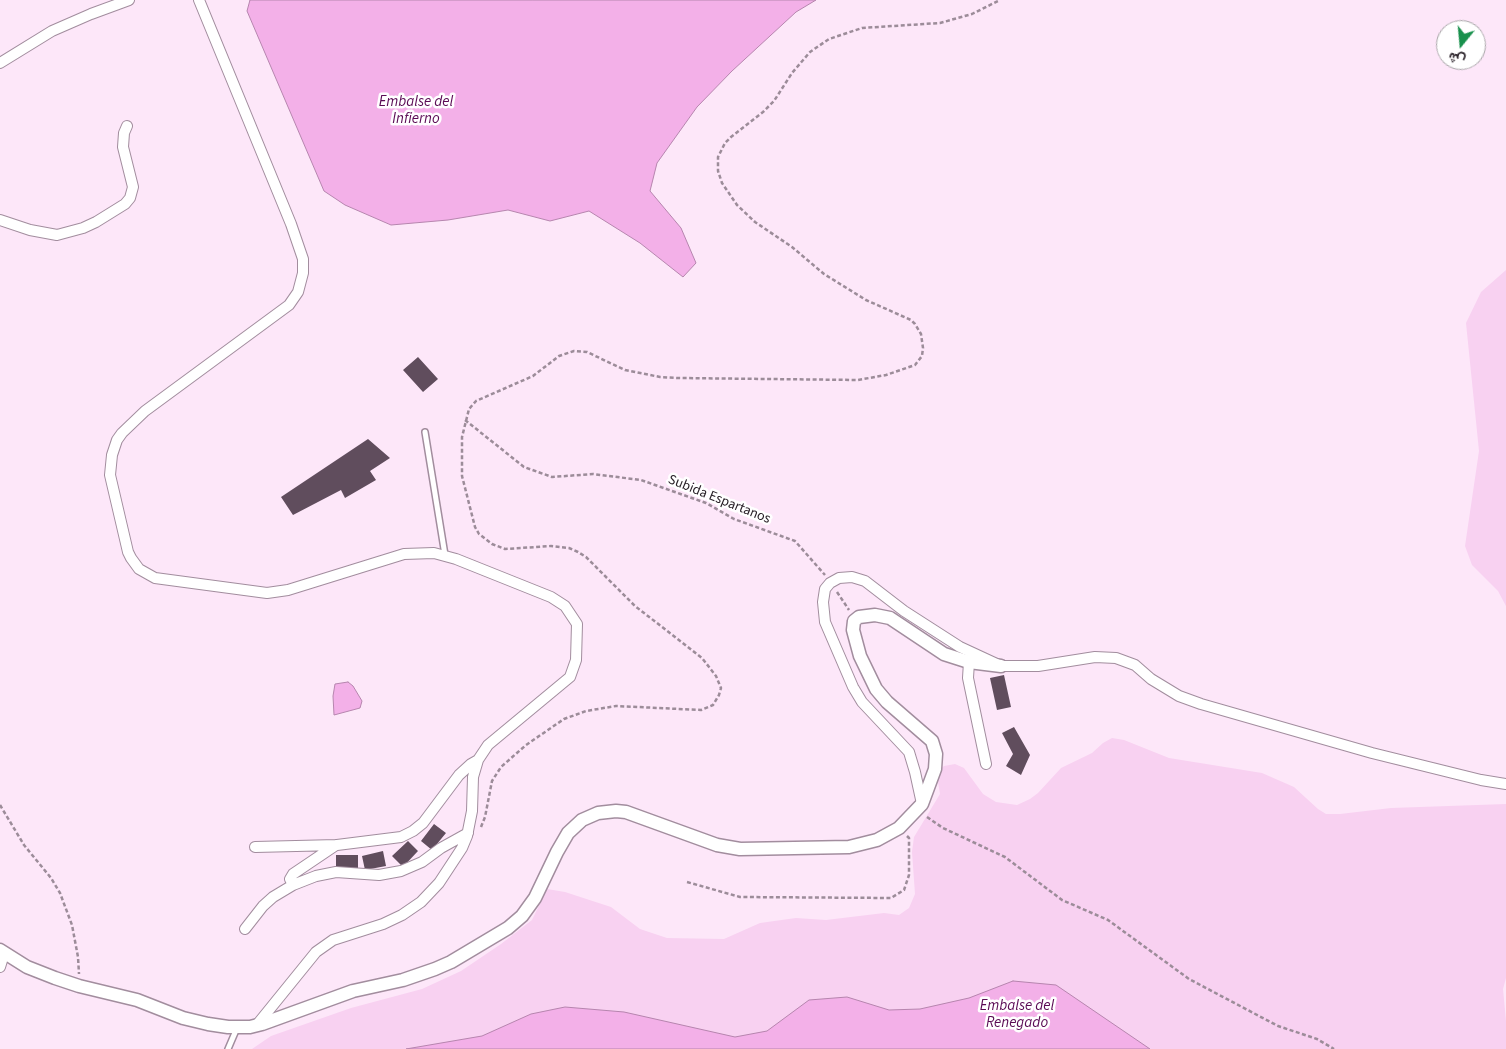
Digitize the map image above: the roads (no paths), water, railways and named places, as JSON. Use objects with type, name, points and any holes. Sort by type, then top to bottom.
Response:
[{"type":"street","points":[[0,63],[58,28],[129,0]]},
{"type":"street","points":[[199,0],[291,224],[303,260],[303,273],[298,292],[289,305],[145,411],[122,433],[112,455],[110,475],[128,552],[139,569],[155,578],[267,593],[288,590],[404,554],[424,552],[445,555],[551,597],[565,606],[577,624],[576,660],[570,677],[488,745],[478,760],[473,777],[472,811],[467,835],[462,848],[439,884],[421,902],[393,920],[343,936],[324,946],[308,960],[256,1026]]},
{"type":"street","points":[[0,220],[30,230],[57,235],[77,230],[96,222],[125,204],[130,198],[133,186],[123,147],[124,133],[127,126]]},
{"type":"street","points":[[922,804],[909,752],[862,702],[828,632],[823,602],[825,589],[830,583],[845,577],[865,581],[904,611],[960,647],[1001,666]]},
{"type":"street","points":[[0,967],[2,952],[27,967],[79,986],[137,1000],[183,1018],[208,1024],[238,1027],[256,1026],[280,1019],[353,991],[403,980],[435,969],[451,962],[508,928],[522,916],[535,898],[568,833],[582,820],[598,813],[626,812],[717,845],[740,849],[849,847],[877,840],[899,828],[922,804],[935,769],[936,754],[932,742],[887,702],[876,689],[860,656],[853,626],[856,619],[875,615],[890,618],[944,654],[969,662],[1001,666],[1038,666],[1095,657],[1116,658],[1135,665],[1151,679],[1179,696],[1201,704],[1372,753],[1481,780],[1506,784]]},
{"type":"street","points":[[969,662],[968,678],[986,764]]},
{"type":"street","points":[[255,847],[337,844],[394,838],[413,831],[423,823],[459,775],[478,760]]},
{"type":"street","points":[[244,929],[273,897],[293,885],[325,873],[379,874],[400,871],[422,862],[441,848],[467,835]]},
{"type":"street","points":[[293,885],[290,879],[293,874],[337,844]]},
{"type":"lane","points":[[425,432],[445,555]]},
{"type":"lane","points":[[228,1049],[238,1027]]},
{"type":"water","name":"Embalse del Infierno","points":[[250,0],[816,0],[796,12],[732,71],[697,107],[657,163],[650,191],[681,228],[696,263],[683,277],[640,243],[589,211],[550,221],[508,210],[448,220],[391,225],[345,205],[324,191],[247,11]]},
{"type":"water","points":[[348,682],[353,686],[362,701],[360,708],[334,715],[333,696],[335,684]]},
{"type":"water","name":"Embalse del Renegado","points":[[1013,981],[1056,985],[1150,1049],[406,1049],[482,1036],[531,1014],[565,1007],[624,1012],[735,1037],[767,1031],[809,1000],[847,997],[889,1010],[920,1009],[969,998]]}]
